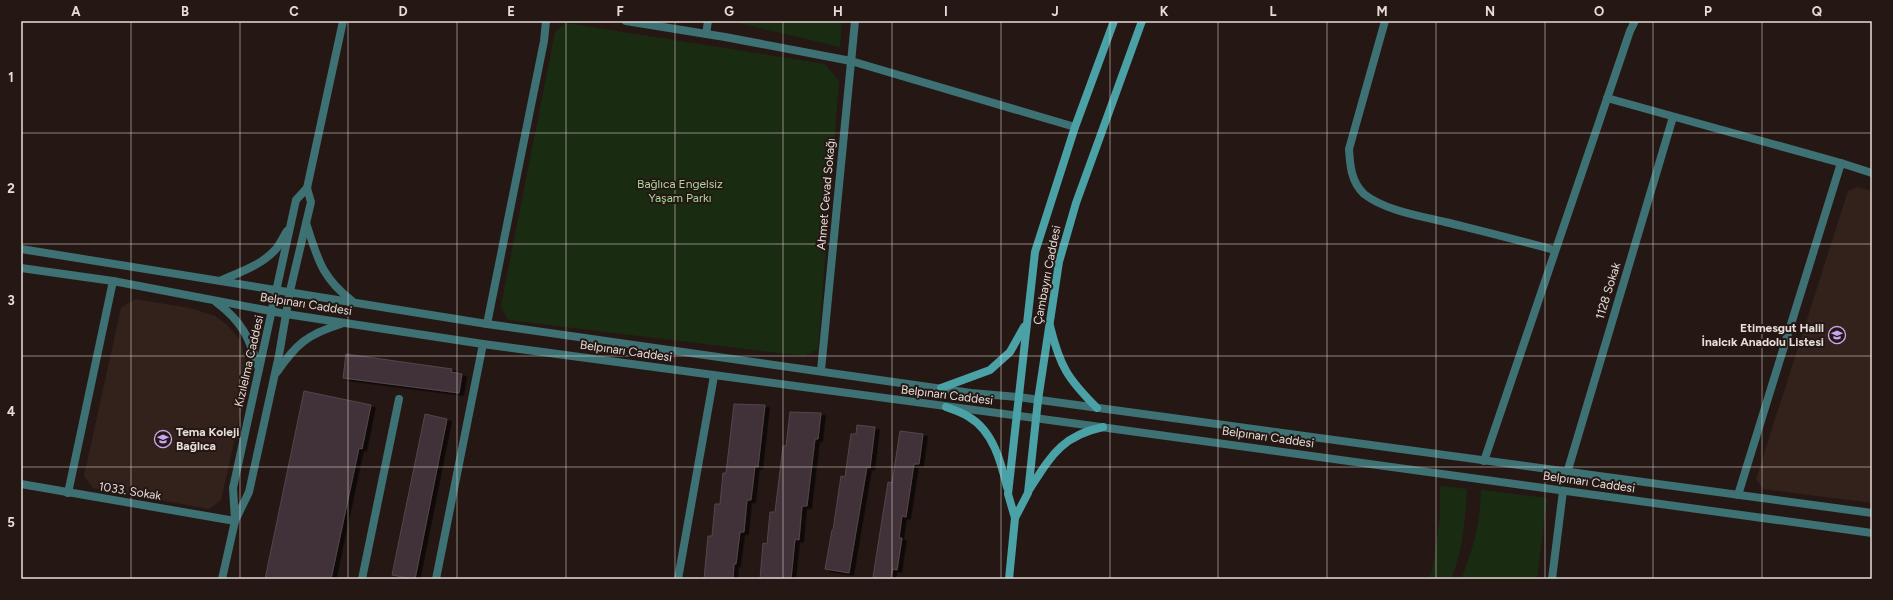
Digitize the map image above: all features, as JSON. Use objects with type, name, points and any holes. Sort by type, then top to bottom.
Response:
[{"type":"main road","name":"Çambayırı Caddesi","points":[[1009,579],[1014,518],[1008,494],[1035,252],[1075,127],[1114,21]]},
{"type":"main road","name":"Çambayırı Caddesi","points":[[1014,518],[1028,493],[1038,400],[1049,322],[1054,290],[1068,226],[1142,21]]},
{"type":"main road","points":[[1049,322],[1062,367],[1076,387],[1097,408]]},
{"type":"main road","points":[[941,388],[990,370],[1010,352],[1026,323]]},
{"type":"main road","points":[[946,407],[970,417],[985,430],[1003,469],[1008,494]]},
{"type":"main road","points":[[1028,493],[1045,464],[1060,447],[1072,437],[1084,431],[1103,427]]},
{"type":"street","name":"Kızılelma Caddesi","points":[[222,579],[235,521],[249,492],[274,376],[290,291],[311,202],[307,188],[343,21]]},
{"type":"street","points":[[487,324],[544,41],[546,21]]},
{"type":"street","points":[[626,21],[706,34],[851,61],[1075,127]]},
{"type":"street","points":[[706,34],[708,21]]},
{"type":"street","name":"Ahmet Cevad Sokağı","points":[[821,370],[855,21]]},
{"type":"street","points":[[1386,21],[1349,149],[1350,166],[1353,178],[1363,193],[1377,202],[1415,214],[1554,250]]},
{"type":"street","points":[[1484,461],[1554,250],[1635,21]]},
{"type":"street","points":[[1607,98],[1841,163],[1872,174]]},
{"type":"street","name":"1128 Sokak","points":[[1567,473],[1673,116]]},
{"type":"street","points":[[1738,495],[1841,163]]},
{"type":"street","name":"Kızılelma Caddesi","points":[[235,521],[233,488],[296,200],[307,188]]},
{"type":"street","points":[[306,223],[318,260],[330,282],[353,301]]},
{"type":"street","points":[[221,280],[248,270],[275,250],[291,225]]},
{"type":"street","name":"Belpınarı Caddesi","points":[[21,249],[277,288],[487,324],[941,388],[1018,397],[1567,473],[1872,513]]},
{"type":"street","name":"Belpınarı Caddesi","points":[[21,268],[113,281],[286,314],[483,344],[946,407],[1016,415],[1872,533]]},
{"type":"street","points":[[68,493],[113,281]]},
{"type":"street","points":[[213,300],[229,312],[244,329],[251,343],[259,370]]},
{"type":"street","points":[[274,376],[287,356],[301,342],[325,329],[343,323]]},
{"type":"street","points":[[436,579],[483,344]]},
{"type":"street","points":[[678,579],[714,376]]},
{"type":"street","points":[[362,579],[399,399]]},
{"type":"street","name":"1033. Sokak","points":[[21,484],[235,521]]},
{"type":"street","points":[[1552,579],[1563,491]]},
{"type":"shaded area","name":"Etimesgut Halil İnalcık Anadolu Listesi","points":[[1858,187],[1872,191],[1872,503],[1763,489],[1756,479],[1848,191]]},
{"type":"shaded area","name":"Tema Koleji Bağlıca","points":[[135,299],[190,308],[215,316],[227,325],[241,341],[247,366],[247,384],[221,500],[209,509],[93,488],[84,476],[121,308]]},
{"type":"green space","points":[[730,21],[842,21],[840,47]]},
{"type":"green space","name":"Bağlıca Engelsiz Yaşam Parkı","points":[[566,23],[825,64],[839,81],[818,349],[804,356],[508,320],[501,306],[555,32]]},
{"type":"green space","points":[[1440,486],[1467,489],[1464,523],[1461,546],[1451,579],[1429,579],[1432,571],[1440,517]]},
{"type":"green space","points":[[1481,490],[1547,498],[1537,579],[1461,579],[1476,535],[1480,513]]},
{"type":"building","points":[[346,354],[452,369],[451,372],[462,374],[459,393],[343,378]]},
{"type":"building","points":[[304,391],[371,405],[362,449],[359,448],[331,579],[265,579]]},
{"type":"building","points":[[734,404],[765,405],[758,467],[755,466],[751,500],[747,500],[744,532],[740,532],[736,564],[734,564],[733,579],[704,579],[708,536],[712,536],[715,504],[720,504],[723,473],[726,473]]},
{"type":"building","points":[[790,412],[821,413],[818,439],[815,439],[807,506],[802,506],[799,540],[795,539],[791,579],[760,579],[763,543],[767,544],[770,512],[775,512],[783,446],[786,446]]},
{"type":"building","points":[[425,414],[447,419],[415,579],[413,579],[392,575]]},
{"type":"building","points":[[857,425],[875,427],[870,468],[867,467],[849,573],[825,569],[833,530],[841,476],[845,477],[851,434],[856,434]]},
{"type":"building","points":[[900,431],[923,434],[919,464],[914,464],[906,517],[902,516],[899,538],[902,538],[897,570],[893,569],[890,579],[873,577],[888,482],[892,483]]},
{"type":"place","name":"Etimesgut Halil İnalcık Anadolu Listesi","points":[[1837,335]]},
{"type":"place","name":"Tema Koleji Bağlıca","points":[[163,439]]}]
